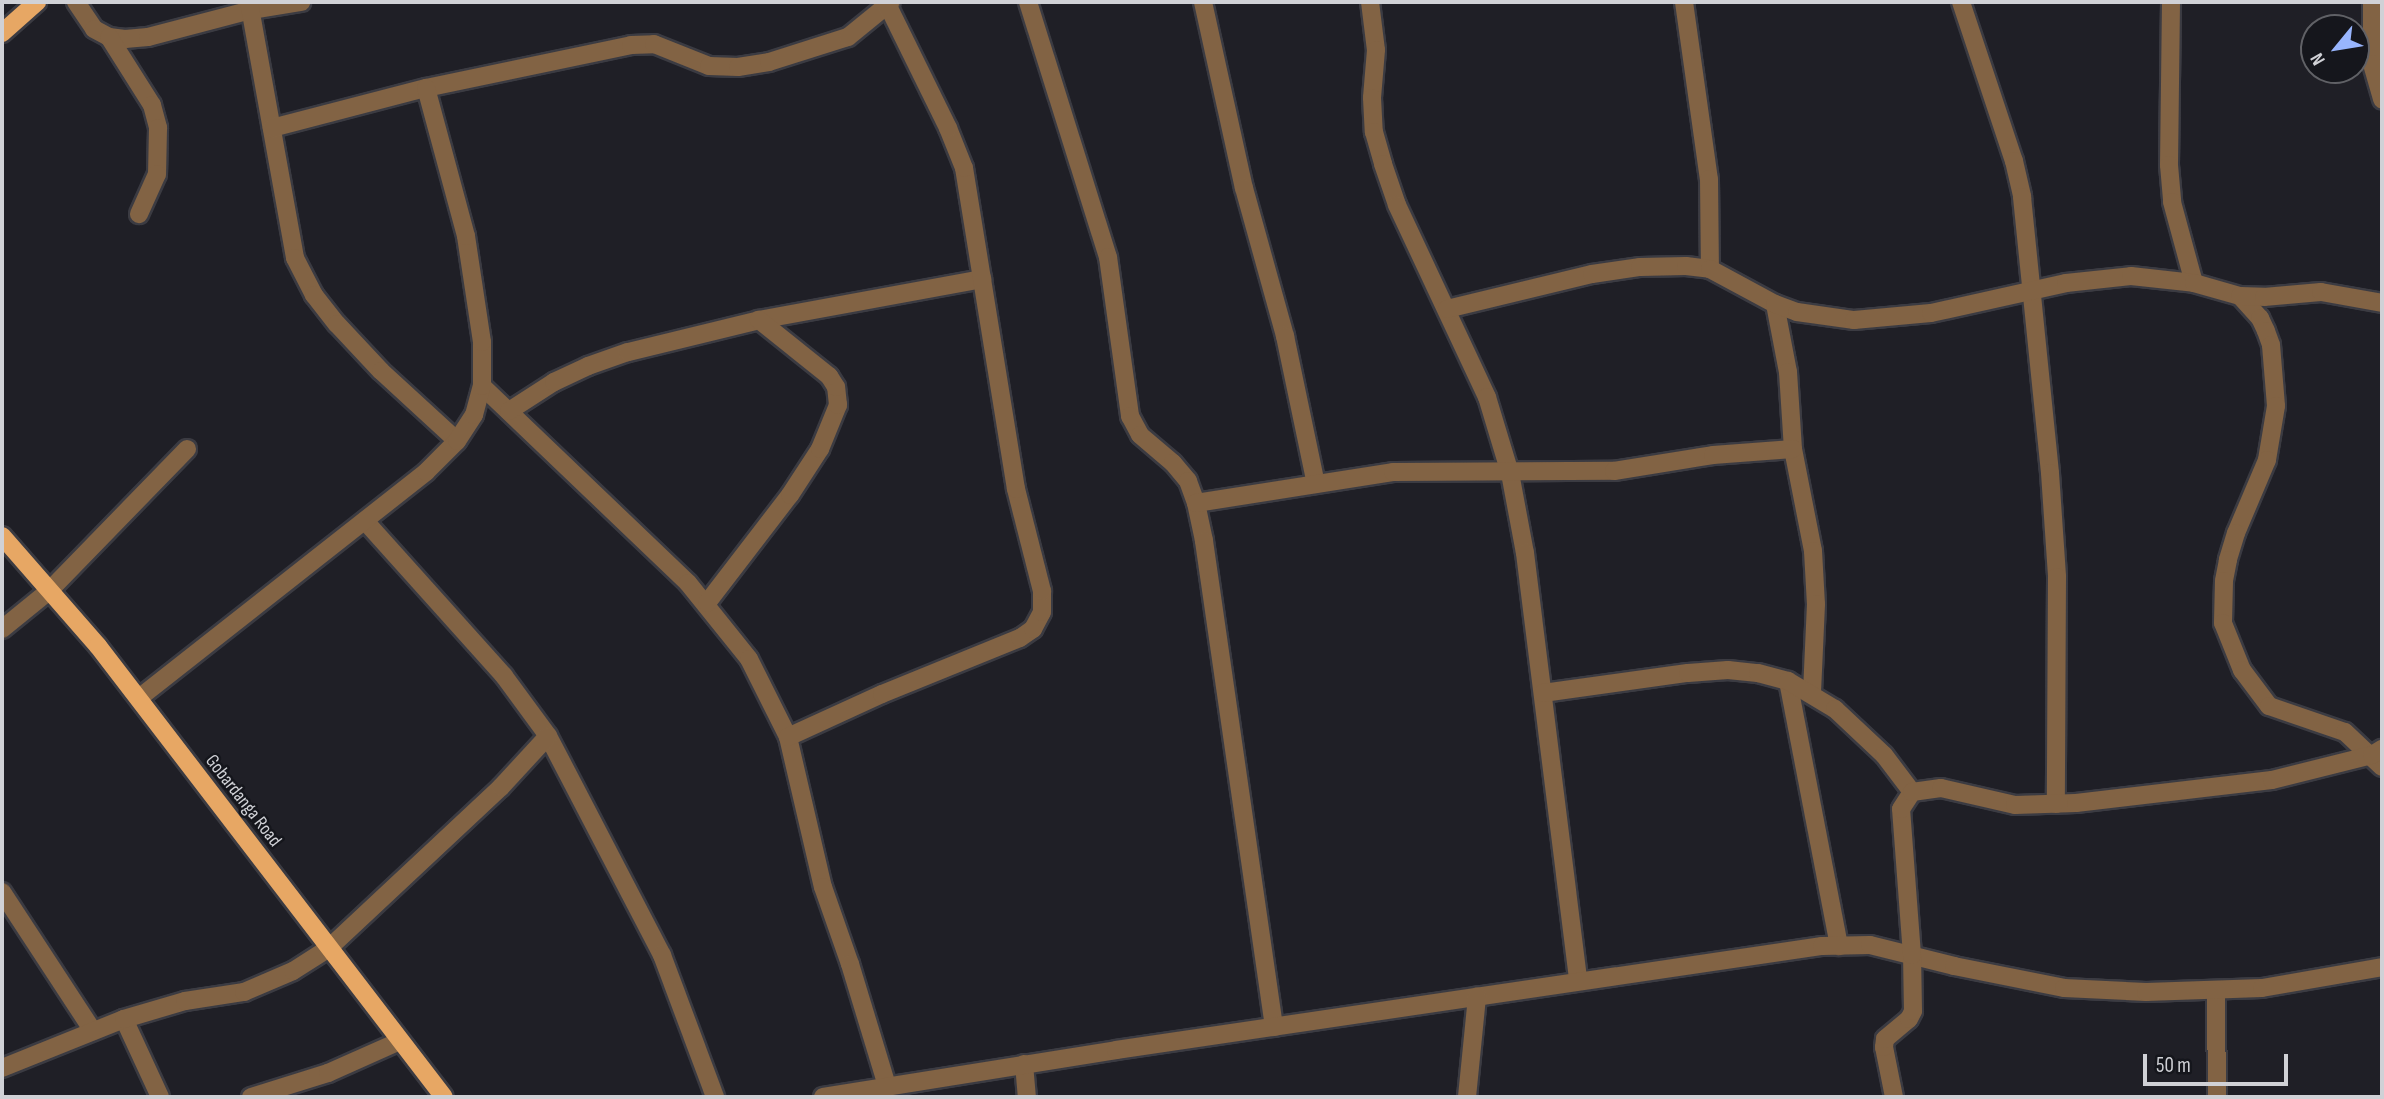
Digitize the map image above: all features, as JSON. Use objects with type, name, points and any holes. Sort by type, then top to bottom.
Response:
[{"type":"main road","points":[[2,33],[37,2]]},
{"type":"main road","name":"Gobardanga Road","points":[[2,536],[139,698],[444,1097]]},
{"type":"street","points":[[76,2],[94,29],[109,37],[148,37],[250,6],[301,2]]},
{"type":"street","points":[[1028,2],[1108,257],[1130,416],[1140,435],[1173,463],[1188,481],[1196,503],[1204,541],[1274,1027]]},
{"type":"street","points":[[1203,2],[1241,176],[1285,335],[1317,484]]},
{"type":"street","points":[[1370,2],[1376,50],[1372,98],[1374,132],[1397,205],[1487,397],[1510,473],[1543,692],[1578,981]]},
{"type":"street","points":[[1684,2],[1709,179],[1710,269]]},
{"type":"street","points":[[1961,2],[2014,161],[2022,197],[2050,474],[2057,577],[2056,804]]},
{"type":"street","points":[[2171,2],[2169,165],[2172,202],[2194,283]]},
{"type":"street","points":[[2372,2],[2372,64],[2382,100]]},
{"type":"street","points":[[272,128],[426,88],[631,45],[654,44],[709,66],[738,67],[769,61],[848,37],[860,31],[889,3],[964,168],[1016,489],[1042,590],[1042,612],[1033,629],[1020,638],[882,694],[788,737]]},
{"type":"street","points":[[250,6],[295,258],[314,295],[381,371],[457,441]]},
{"type":"street","points":[[109,37],[147,96],[158,128],[157,174],[139,214]]},
{"type":"street","points":[[139,698],[426,472],[457,441],[474,415],[482,386],[482,342],[466,236],[426,88]]},
{"type":"street","points":[[1447,309],[1536,285],[1628,269],[1686,265],[1710,269],[1775,304],[1816,316],[1854,320],[1931,313],[2097,278],[2131,276],[2194,283],[2240,296],[2264,298],[2321,292],[2382,303]]},
{"type":"street","points":[[509,411],[554,382],[628,352],[759,320],[982,279]]},
{"type":"street","points":[[2240,296],[2260,318],[2266,331],[2272,359],[2276,406],[2267,460],[2236,533],[2228,560],[2224,581],[2223,622],[2242,670],[2269,706],[2345,732],[2379,757]]},
{"type":"street","points":[[1775,304],[1788,372],[1793,449],[1813,551],[1815,604],[1812,693]]},
{"type":"street","points":[[707,603],[790,495],[820,449],[838,405],[836,387],[829,376],[759,320]]},
{"type":"street","points":[[482,386],[707,603],[749,659],[788,737],[823,887],[850,964],[887,1086]]},
{"type":"street","points":[[2,629],[49,591],[187,449]]},
{"type":"street","points":[[1196,503],[1392,472],[1614,471],[1713,455],[1793,449]]},
{"type":"street","points":[[365,521],[504,676],[548,736],[662,955],[715,1097]]},
{"type":"street","points":[[1543,692],[1646,677],[1728,670],[1758,673],[1788,681],[1812,693],[1858,729],[1912,792]]},
{"type":"street","points":[[1788,681],[1839,946]]},
{"type":"street","points":[[2,1068],[124,1019],[184,1001],[244,992],[293,971],[329,948],[501,787],[548,736]]},
{"type":"street","points":[[1894,1097],[1885,1039],[1909,1019],[1913,1011],[1912,955],[1900,809],[1905,798],[1912,792],[1941,789],[2015,805],[2056,804],[2272,780],[2379,757]]},
{"type":"street","points":[[2,892],[93,1031]]},
{"type":"street","points":[[823,1097],[1477,996],[1839,946],[1870,945],[2064,988],[2216,992],[2302,982],[2382,967]]},
{"type":"street","points":[[2216,992],[2217,1097]]},
{"type":"street","points":[[1467,1097],[1477,996]]},
{"type":"street","points":[[124,1019],[160,1097]]},
{"type":"street","points":[[251,1097],[328,1073],[400,1041]]},
{"type":"street","points":[[1024,1064],[1027,1097]]}]
